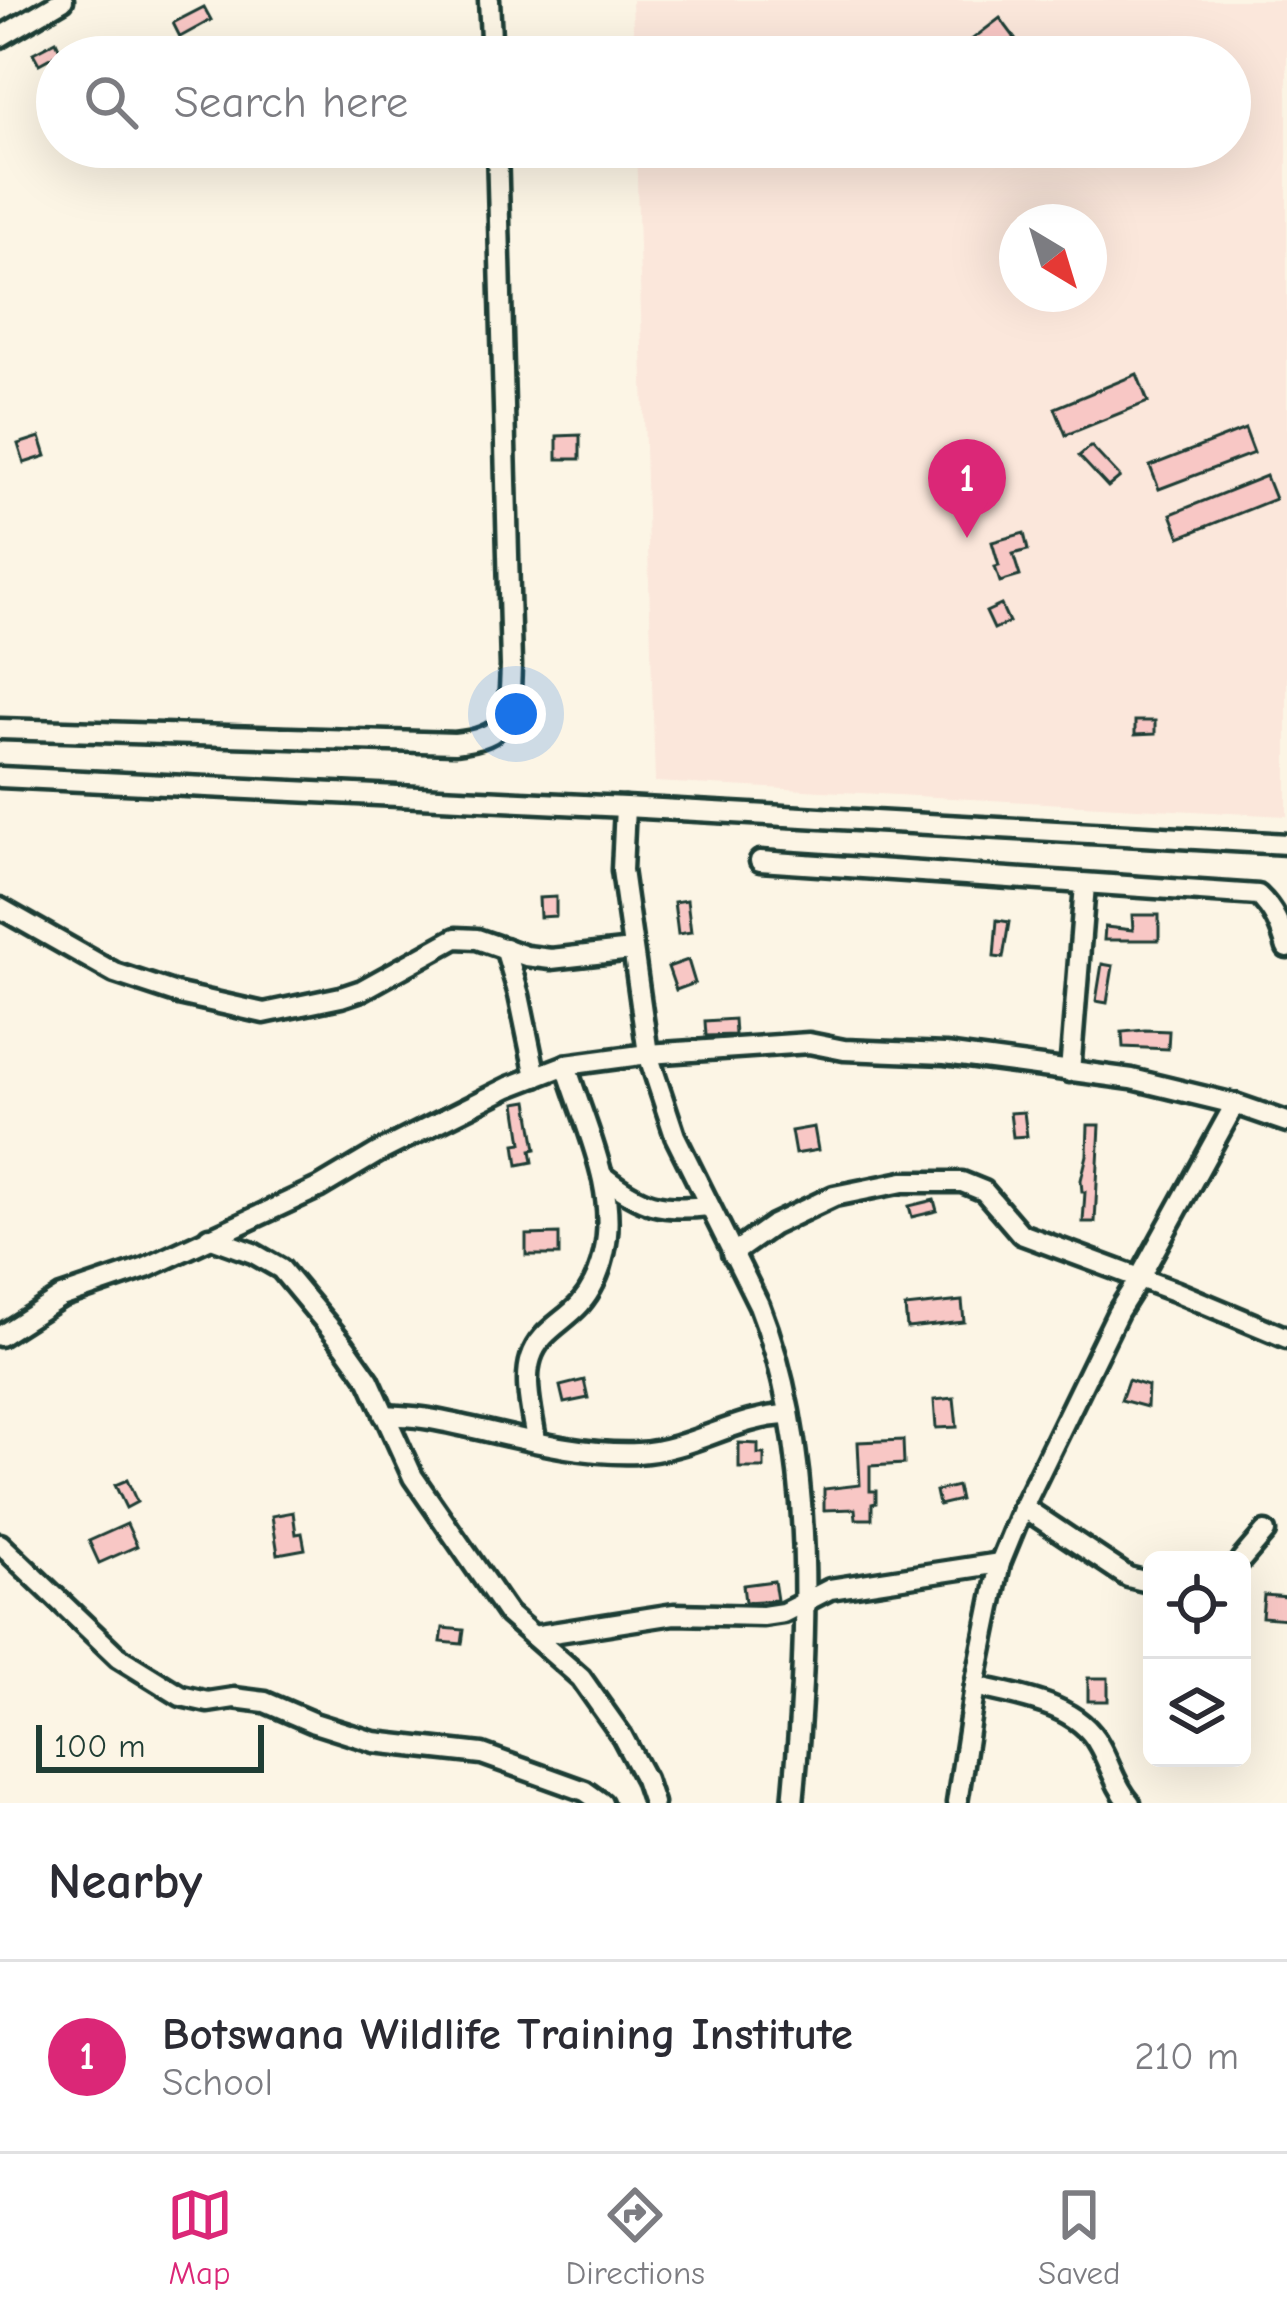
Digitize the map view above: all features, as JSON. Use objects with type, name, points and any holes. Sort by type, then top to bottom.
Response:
[{"type":"street","points":[[0,37],[63,0]]},
{"type":"street","points":[[489,0],[491,36]]},
{"type":"street","points":[[0,729],[455,742],[476,741],[506,722],[511,666],[497,168]]},
{"type":"street","points":[[0,777],[1287,844]]},
{"type":"street","points":[[625,807],[622,870],[648,1054],[675,1136],[769,1331],[788,1414],[803,1534],[802,1706],[793,1803]]},
{"type":"street","points":[[760,861],[1258,895],[1280,924],[1287,949]]},
{"type":"street","points":[[1070,1072],[1085,885]]},
{"type":"street","points":[[0,908],[116,973],[179,994],[264,1013],[362,990],[456,938],[551,959],[632,950]]},
{"type":"street","points":[[505,948],[536,1077]]},
{"type":"street","points":[[0,1336],[62,1297],[146,1268],[320,1187],[509,1087],[566,1065],[808,1043],[844,1050],[945,1054],[1132,1079],[1287,1121]]},
{"type":"street","points":[[536,1441],[530,1360],[543,1336],[579,1305],[595,1282],[609,1220],[603,1176],[566,1065]]},
{"type":"street","points":[[957,1803],[1000,1563],[1118,1312],[1235,1104]]},
{"type":"street","points":[[603,1176],[630,1198],[651,1207],[709,1206]]},
{"type":"street","points":[[732,1254],[773,1225],[834,1196],[903,1182],[962,1182],[984,1191],[1021,1234],[1287,1338]]},
{"type":"street","points":[[209,1238],[253,1253],[281,1269],[345,1346],[368,1380],[413,1477],[508,1614],[581,1678],[622,1736],[653,1803]]},
{"type":"street","points":[[384,1415],[424,1418],[595,1451],[637,1453],[671,1450],[766,1415],[788,1414]]},
{"type":"street","points":[[1023,1507],[1128,1577],[1143,1581]]},
{"type":"street","points":[[1249,1551],[1265,1532]]},
{"type":"street","points":[[0,1544],[118,1657],[181,1696],[208,1702],[265,1702],[374,1742],[482,1754],[585,1791],[602,1803]]},
{"type":"street","points":[[532,1636],[674,1614],[783,1613],[830,1589],[1000,1563]]},
{"type":"street","points":[[975,1686],[1030,1700],[1087,1727],[1130,1803]]},
{"type":"shaded area","points":[[632,0],[1287,0],[1287,816],[655,782],[637,168],[1251,168],[1251,36],[633,36]]},
{"type":"building","points":[[204,7],[211,20],[182,36],[173,23]]},
{"type":"building","points":[[1000,18],[1014,36],[976,36]]},
{"type":"building","points":[[1137,374],[1148,402],[1066,435],[1055,408]]},
{"type":"building","points":[[1245,429],[1254,453],[1159,489],[1150,466]]},
{"type":"building","points":[[580,435],[580,459],[557,459],[557,436]]},
{"type":"building","points":[[40,437],[46,456],[24,463],[18,444]]},
{"type":"building","points":[[1091,446],[1120,477],[1108,487],[1079,456]]},
{"type":"building","points":[[1266,476],[1275,499],[1180,537],[1171,514]]},
{"type":"building","points":[[1024,533],[1028,550],[1013,554],[1020,576],[1000,582],[992,542]]},
{"type":"building","points":[[1001,605],[1009,622],[994,629],[986,612]]},
{"type":"building","points":[[1135,721],[1155,721],[1155,734],[1135,735]]},
{"type":"building","points":[[556,897],[556,916],[540,917],[539,898]]},
{"type":"building","points":[[687,900],[691,932],[678,934],[674,902]]},
{"type":"building","points":[[1132,915],[1159,915],[1159,940],[1104,940],[1105,927],[1133,930]]},
{"type":"building","points":[[997,920],[1009,922],[1003,958],[994,957]]},
{"type":"building","points":[[688,960],[695,983],[676,990],[668,967]]},
{"type":"building","points":[[1102,964],[1113,966],[1107,1003],[1096,1001]]},
{"type":"building","points":[[734,1019],[735,1035],[706,1036],[705,1021]]},
{"type":"building","points":[[1169,1031],[1168,1049],[1123,1047],[1122,1032]]},
{"type":"building","points":[[528,1101],[536,1149],[531,1150],[533,1162],[518,1165],[515,1144],[522,1143],[516,1103]]},
{"type":"building","points":[[1024,1112],[1027,1136],[1013,1137],[1010,1113]]},
{"type":"building","points":[[1088,1125],[1100,1125],[1095,1222],[1083,1222],[1081,1180]]},
{"type":"building","points":[[814,1127],[818,1150],[795,1154],[791,1131]]},
{"type":"building","points":[[934,1200],[937,1211],[912,1217],[909,1206]]},
{"type":"building","points":[[559,1234],[559,1255],[526,1255],[526,1235]]},
{"type":"building","points":[[962,1301],[964,1322],[907,1328],[905,1307]]},
{"type":"building","points":[[584,1380],[588,1398],[564,1403],[560,1386]]},
{"type":"building","points":[[1128,1380],[1148,1386],[1147,1407],[1121,1400]]},
{"type":"building","points":[[954,1398],[957,1427],[936,1428],[934,1400]]},
{"type":"building","points":[[903,1440],[904,1464],[870,1466],[870,1491],[876,1491],[872,1519],[856,1519],[855,1509],[824,1510],[824,1489],[860,1485],[858,1442]]},
{"type":"building","points":[[739,1443],[758,1444],[764,1468],[739,1468]]},
{"type":"building","points":[[127,1480],[137,1502],[126,1508],[115,1485]]},
{"type":"building","points":[[957,1486],[960,1500],[939,1505],[936,1491]]},
{"type":"building","points":[[293,1512],[296,1534],[302,1533],[305,1549],[278,1554],[272,1516]]},
{"type":"building","points":[[127,1524],[137,1546],[99,1563],[89,1541]]},
{"type":"building","points":[[774,1581],[777,1600],[745,1602],[743,1585]]},
{"type":"building","points":[[1264,1595],[1287,1597],[1287,1619],[1262,1617]]},
{"type":"building","points":[[443,1628],[464,1630],[462,1644],[441,1642]]},
{"type":"building","points":[[1088,1678],[1108,1678],[1108,1701],[1088,1701]]},
{"type":"place","name":"Botswana Wildlife Training Institute","points":[[967,538]]}]
